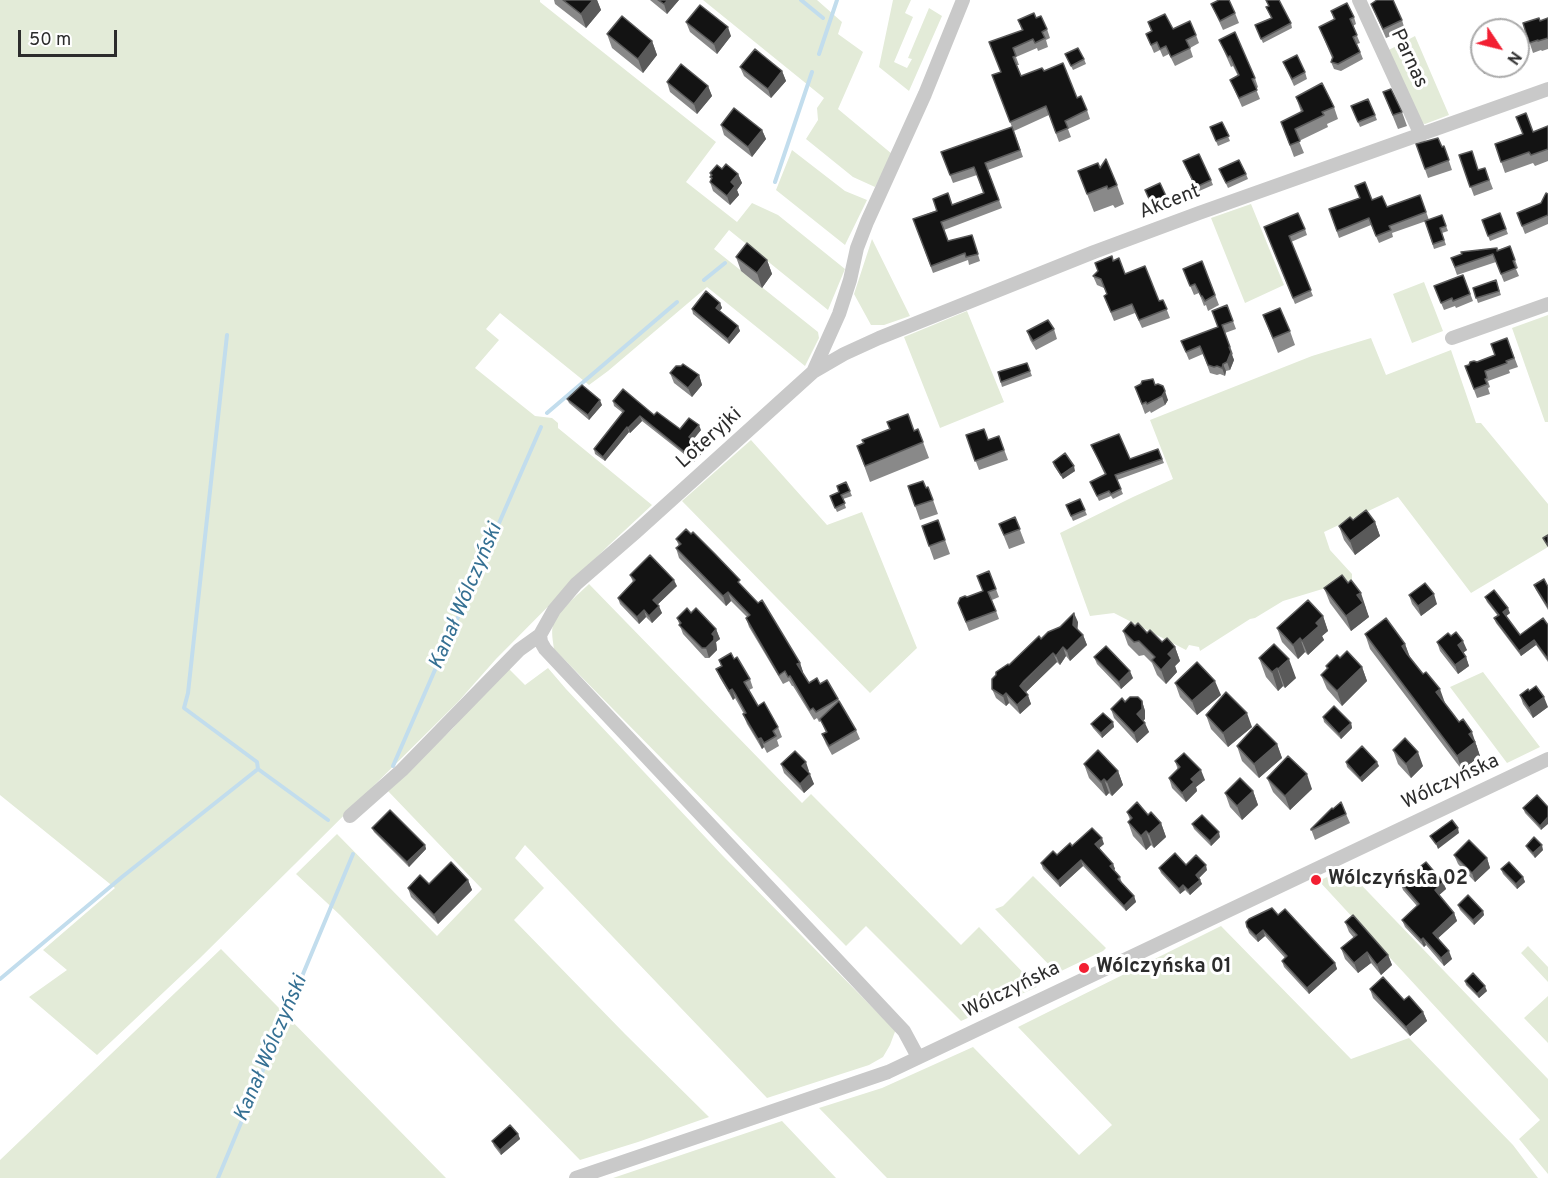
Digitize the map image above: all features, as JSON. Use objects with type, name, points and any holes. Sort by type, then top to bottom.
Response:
[{"type":"street","name":"Loteryjki","points":[[350,816],[402,770],[519,650],[540,635],[554,609],[576,584],[813,372],[840,314],[857,248],[867,222],[925,93],[963,0]]},
{"type":"street","name":"Parnas","points":[[1359,0],[1421,135]]},
{"type":"street","name":"Akcent","points":[[813,372],[844,354],[879,338],[1094,252],[1208,209],[1548,89]]},
{"type":"street","points":[[1452,338],[1548,304]]},
{"type":"street","points":[[540,635],[545,649],[904,1031],[918,1057]]},
{"type":"street","name":"Wólczyńska","points":[[576,1178],[888,1072],[1548,759]]},
{"type":"green space","points":[[0,0],[540,0],[716,142],[686,182],[737,222],[752,203],[778,215],[845,269],[828,310],[729,230],[714,249],[818,332],[819,338],[805,366],[707,287],[589,385],[500,313],[486,329],[499,340],[475,368],[535,416],[552,418],[558,423],[558,428],[652,505],[609,545],[496,659],[458,702],[295,864],[97,1055],[29,997],[67,970],[43,950],[115,888],[0,795]]},
{"type":"green space","points":[[703,0],[817,0],[842,22],[838,34],[863,52],[838,109],[892,154],[875,187],[853,177],[806,139],[818,120],[817,108],[824,98]]},
{"type":"green space","points":[[893,0],[911,0],[905,13],[913,17],[894,62],[907,68],[912,59],[908,58],[929,8],[942,16],[909,91],[879,67]]},
{"type":"green space","points":[[1415,36],[1449,115],[1425,124],[1421,123],[1387,51]]},
{"type":"green space","points":[[792,150],[845,191],[867,200],[845,245],[776,190]]},
{"type":"green space","points":[[1251,204],[1284,285],[1245,303],[1211,218]]},
{"type":"green space","points":[[872,239],[910,316],[884,325],[871,325],[854,294]]},
{"type":"green space","points":[[1424,282],[1443,331],[1412,343],[1393,294]]},
{"type":"green space","points":[[967,311],[1004,402],[940,428],[904,337]]},
{"type":"green space","points":[[1548,315],[1548,422],[1545,422],[1512,328]]},
{"type":"green space","points":[[1371,338],[1386,375],[1451,350],[1476,423],[1481,423],[1548,504],[1548,547],[1471,593],[1398,497],[1324,532],[1330,550],[1352,574],[1352,580],[1283,601],[1200,651],[1199,647],[1189,645],[1186,650],[1114,613],[1090,616],[1060,533],[1173,479],[1150,420],[1312,356]]},
{"type":"green space","points":[[751,440],[827,525],[862,512],[917,648],[870,693],[682,501]]},
{"type":"green space","points":[[589,584],[802,803],[811,794],[961,945],[979,927],[1037,987],[961,1021],[866,926],[846,946],[554,649],[552,631],[555,620]]},
{"type":"green space","points":[[548,668],[723,856],[896,1029],[883,1057],[869,1065],[767,1098],[525,845],[515,858],[544,888],[514,920],[709,1117],[580,1160],[340,915],[296,874],[337,834],[437,936],[482,889],[387,790],[452,729],[509,669],[525,685]]},
{"type":"green space","points":[[1483,672],[1540,747],[1507,763],[1450,687]]},
{"type":"green space","points":[[1345,868],[1548,1079],[1548,1174],[1519,1139],[1540,1120],[1319,881]]},
{"type":"green space","points":[[1033,876],[1106,948],[1103,951],[1057,973],[995,909],[1003,906]]},
{"type":"green space","points":[[1221,926],[1351,1059],[1409,1038],[1513,1145],[1538,1178],[887,1178],[819,1108],[882,1088],[973,1047],[1079,1155],[1112,1125],[1018,1027]]},
{"type":"green space","points":[[1528,946],[1548,967],[1548,982],[1521,953]]},
{"type":"green space","points":[[221,949],[446,1178],[0,1178],[0,1160]]},
{"type":"green space","points":[[1548,996],[1548,1043],[1524,1018]]},
{"type":"green space","points":[[782,1121],[836,1178],[613,1178]]},
{"type":"building","points":[[563,0],[593,0],[581,14]]},
{"type":"building","points":[[1219,0],[1229,0],[1235,13],[1220,21],[1211,4]]},
{"type":"building","points":[[1266,0],[1279,0],[1291,23],[1261,39],[1255,25],[1272,18],[1266,7],[1269,6]]},
{"type":"building","points":[[1377,0],[1393,0],[1402,20],[1383,29],[1371,4]]},
{"type":"building","points":[[1347,3],[1354,17],[1350,19],[1357,35],[1353,37],[1360,52],[1338,64],[1331,62],[1333,57],[1319,27],[1335,19],[1331,11]]},
{"type":"building","points":[[700,5],[728,27],[714,44],[686,22]]},
{"type":"building","points":[[1034,13],[1036,18],[1041,16],[1047,29],[1042,32],[1045,38],[1035,43],[1033,39],[1013,48],[1016,56],[1013,57],[1021,76],[1042,68],[1044,71],[1063,63],[1077,98],[1081,96],[1087,110],[1065,121],[1068,128],[1056,133],[1046,106],[1010,122],[992,75],[1001,72],[989,42],[1023,30],[1018,20]]},
{"type":"building","points":[[1165,14],[1173,29],[1190,21],[1196,35],[1186,40],[1190,48],[1171,57],[1166,46],[1160,49],[1157,42],[1151,45],[1146,34],[1152,31],[1148,22]]},
{"type":"building","points":[[622,16],[652,41],[638,59],[607,34]]},
{"type":"building","points":[[1548,18],[1548,38],[1530,43],[1530,21]]},
{"type":"building","points":[[1235,32],[1255,78],[1252,79],[1257,90],[1239,98],[1230,80],[1239,75],[1219,40]]},
{"type":"building","points":[[1078,48],[1084,59],[1071,66],[1065,54]]},
{"type":"building","points":[[755,49],[782,71],[768,89],[740,67]]},
{"type":"building","points":[[1297,55],[1305,72],[1292,79],[1283,62]]},
{"type":"building","points":[[681,64],[708,86],[694,104],[667,82]]},
{"type":"building","points":[[1322,83],[1334,107],[1322,112],[1324,115],[1295,129],[1300,141],[1290,145],[1281,122],[1303,111],[1296,97]]},
{"type":"building","points":[[1391,89],[1402,112],[1393,115],[1383,92]]},
{"type":"building","points":[[1368,99],[1375,115],[1358,122],[1351,106]]},
{"type":"building","points":[[734,108],[762,130],[748,147],[721,125]]},
{"type":"building","points":[[1526,113],[1533,132],[1548,126],[1548,149],[1531,155],[1529,152],[1501,162],[1495,144],[1523,134],[1516,117]]},
{"type":"building","points":[[1222,122],[1229,136],[1216,141],[1210,127]]},
{"type":"building","points":[[1012,127],[1020,150],[985,163],[999,200],[941,222],[948,241],[972,235],[978,254],[966,257],[965,253],[931,266],[913,219],[937,211],[933,199],[948,193],[952,205],[984,193],[974,167],[950,175],[941,152]]},
{"type":"building","points":[[1438,138],[1449,160],[1425,169],[1416,144]]},
{"type":"building","points":[[1472,151],[1478,170],[1485,168],[1489,180],[1470,187],[1459,155]]},
{"type":"building","points":[[1199,154],[1211,180],[1196,187],[1183,161]]},
{"type":"building","points":[[1106,159],[1117,185],[1108,189],[1107,186],[1087,194],[1078,171],[1098,163],[1100,168]]},
{"type":"building","points":[[1239,160],[1246,174],[1226,183],[1219,169]]},
{"type":"building","points":[[726,164],[738,174],[731,182],[735,186],[727,196],[710,182],[712,175],[710,173],[717,165],[722,169]]},
{"type":"building","points":[[1365,182],[1372,200],[1382,196],[1387,207],[1420,195],[1426,212],[1389,226],[1391,230],[1376,236],[1369,218],[1337,231],[1329,209],[1360,198],[1355,186]]},
{"type":"building","points":[[1160,183],[1166,196],[1151,203],[1145,190]]},
{"type":"building","points":[[1546,193],[1548,194],[1548,215],[1522,226],[1517,213],[1541,203]]},
{"type":"building","points":[[1298,213],[1305,229],[1289,236],[1311,290],[1293,298],[1264,227]]},
{"type":"building","points":[[1500,213],[1506,229],[1488,236],[1482,220]]},
{"type":"building","points":[[1442,215],[1446,226],[1440,228],[1444,240],[1433,244],[1425,221]]},
{"type":"building","points":[[747,243],[767,260],[757,273],[736,257]]},
{"type":"building","points":[[1510,246],[1516,268],[1501,274],[1493,254],[1455,267],[1451,258],[1462,254],[1461,252],[1497,248],[1497,251]]},
{"type":"building","points":[[1112,256],[1113,261],[1119,258],[1125,274],[1145,266],[1159,301],[1163,300],[1167,309],[1139,320],[1132,304],[1111,312],[1104,296],[1107,294],[1101,279],[1093,276],[1098,271],[1095,263]]},
{"type":"building","points":[[1202,261],[1215,295],[1205,301],[1195,284],[1190,286],[1183,269]]},
{"type":"building","points":[[1463,275],[1470,294],[1441,303],[1434,286]]},
{"type":"building","points":[[1496,280],[1499,291],[1476,298],[1473,288]]},
{"type":"building","points":[[706,291],[720,303],[716,308],[738,326],[728,339],[692,309]]},
{"type":"building","points":[[1227,305],[1233,321],[1222,325],[1231,352],[1222,368],[1214,367],[1208,365],[1200,346],[1186,352],[1181,341],[1218,327],[1212,311]]},
{"type":"building","points":[[1280,308],[1290,331],[1273,338],[1263,315]]},
{"type":"building","points":[[1048,320],[1054,329],[1033,341],[1027,331]]},
{"type":"building","points":[[1507,338],[1514,358],[1485,371],[1487,384],[1474,389],[1465,366],[1470,362],[1477,362],[1495,355],[1491,344]]},
{"type":"building","points":[[1027,363],[1030,371],[1001,382],[998,372]]},
{"type":"building","points":[[683,364],[699,375],[688,388],[670,373],[676,366]]},
{"type":"building","points":[[1153,379],[1155,385],[1163,386],[1165,391],[1162,396],[1147,404],[1146,402],[1142,404],[1135,387],[1142,381]]},
{"type":"building","points":[[582,385],[600,400],[588,415],[567,399]]},
{"type":"building","points":[[623,389],[654,415],[657,412],[680,429],[689,418],[699,425],[689,437],[701,447],[692,458],[640,416],[627,427],[603,457],[594,449],[624,411],[613,401]]},
{"type":"building","points":[[908,414],[914,431],[918,429],[923,442],[865,466],[857,446],[864,443],[862,440],[890,429],[887,422]]},
{"type":"building","points":[[984,429],[988,440],[999,436],[1004,450],[975,461],[966,435]]},
{"type":"building","points":[[1119,434],[1130,459],[1158,449],[1162,459],[1115,475],[1121,489],[1111,494],[1109,491],[1097,496],[1090,482],[1106,474],[1091,445]]},
{"type":"building","points":[[1065,453],[1074,466],[1061,475],[1053,462]]},
{"type":"building","points":[[923,481],[933,500],[915,506],[908,486]]},
{"type":"building","points":[[846,482],[850,491],[841,495],[845,503],[835,508],[830,496],[839,492],[837,486]]},
{"type":"building","points":[[1080,499],[1085,510],[1071,516],[1066,505]]},
{"type":"building","points":[[1366,510],[1375,522],[1350,541],[1339,526],[1350,517],[1353,520]]},
{"type":"building","points":[[1015,517],[1020,529],[1004,535],[999,524]]},
{"type":"building","points":[[938,520],[945,540],[929,546],[922,526]]},
{"type":"building","points":[[686,529],[691,534],[693,532],[715,554],[758,603],[762,600],[800,663],[797,664],[809,683],[817,678],[820,684],[827,680],[838,699],[816,712],[813,708],[810,710],[790,676],[788,677],[785,671],[779,675],[746,618],[750,615],[728,592],[723,596],[676,548],[681,544],[676,539]]},
{"type":"building","points":[[1548,535],[1548,546],[1543,538]]},
{"type":"building","points":[[650,555],[674,580],[653,600],[659,606],[649,616],[644,610],[637,617],[618,598],[635,580],[630,575]]},
{"type":"building","points":[[989,571],[996,589],[988,592],[996,611],[966,622],[958,603],[960,598],[983,591],[977,576]]},
{"type":"building","points":[[1342,575],[1348,583],[1351,580],[1361,593],[1357,595],[1363,603],[1346,616],[1324,588]]},
{"type":"building","points":[[1544,579],[1548,587],[1548,607],[1534,585]]},
{"type":"building","points":[[1425,583],[1434,594],[1418,606],[1409,595]]},
{"type":"building","points":[[1494,590],[1508,608],[1503,612],[1520,635],[1543,618],[1548,625],[1548,659],[1534,640],[1519,651],[1494,618],[1499,615],[1485,597]]},
{"type":"building","points":[[1308,600],[1323,616],[1316,623],[1319,626],[1302,641],[1300,638],[1293,645],[1277,628]]},
{"type":"building","points":[[687,608],[691,613],[696,608],[716,629],[712,634],[714,640],[706,648],[702,648],[679,625],[681,623],[677,618]]},
{"type":"building","points":[[1074,613],[1073,625],[1083,635],[1067,651],[1063,647],[1056,656],[1053,653],[1024,681],[1020,686],[1028,695],[1017,705],[1006,693],[1003,696],[992,689],[992,679],[996,672],[1009,665],[1039,636],[1041,639],[1048,632],[1060,627]]},
{"type":"building","points":[[1386,618],[1405,644],[1402,646],[1407,654],[1423,674],[1426,672],[1440,689],[1436,692],[1459,722],[1463,719],[1472,732],[1469,734],[1475,742],[1457,756],[1365,634]]},
{"type":"building","points":[[1131,622],[1135,626],[1138,623],[1147,633],[1150,630],[1162,642],[1167,638],[1175,647],[1168,654],[1172,658],[1161,670],[1152,660],[1155,657],[1139,641],[1134,642],[1123,631]]},
{"type":"building","points":[[1456,632],[1463,641],[1458,645],[1466,657],[1455,665],[1437,642],[1448,633],[1451,636]]},
{"type":"building","points":[[1274,644],[1289,659],[1272,672],[1259,658]]},
{"type":"building","points":[[1106,646],[1130,671],[1119,682],[1094,657]]},
{"type":"building","points":[[1347,651],[1362,667],[1337,691],[1321,675],[1337,655],[1340,658]]},
{"type":"building","points":[[731,653],[734,659],[737,657],[750,679],[744,682],[758,706],[764,702],[778,727],[773,731],[776,736],[764,743],[761,738],[758,739],[743,714],[746,713],[736,695],[732,689],[729,691],[716,669],[722,666],[719,660]]},
{"type":"building","points":[[1197,662],[1215,681],[1192,701],[1175,683]]},
{"type":"building","points":[[1536,686],[1544,697],[1529,708],[1520,695]]},
{"type":"building","points":[[1226,692],[1247,713],[1223,733],[1206,715]]},
{"type":"building","points":[[1130,697],[1138,697],[1142,701],[1142,709],[1137,714],[1145,723],[1134,733],[1111,709],[1122,698],[1125,702]]},
{"type":"building","points":[[839,701],[856,730],[829,746],[822,734],[827,732],[820,719]]},
{"type":"building","points":[[1334,706],[1351,723],[1339,734],[1323,717]]},
{"type":"building","points":[[1103,713],[1113,722],[1101,733],[1091,724]]},
{"type":"building","points":[[1257,724],[1277,744],[1254,764],[1237,746]]},
{"type":"building","points":[[1405,738],[1418,752],[1406,764],[1393,750]]},
{"type":"building","points":[[1362,746],[1377,762],[1360,778],[1346,762]]},
{"type":"building","points":[[1098,750],[1118,771],[1107,782],[1104,779],[1101,782],[1084,764]]},
{"type":"building","points":[[795,751],[806,762],[802,766],[810,774],[800,784],[781,764]]},
{"type":"building","points":[[1184,753],[1201,770],[1191,779],[1194,782],[1182,793],[1169,778],[1180,767],[1175,761]]},
{"type":"building","points":[[1288,756],[1307,774],[1285,796],[1267,778]]},
{"type":"building","points":[[1240,778],[1253,791],[1237,806],[1225,793]]},
{"type":"building","points":[[1537,795],[1548,807],[1548,817],[1540,826],[1523,808]]},
{"type":"building","points":[[1137,802],[1148,815],[1151,812],[1161,823],[1149,834],[1146,831],[1141,836],[1128,822],[1132,818],[1127,812]]},
{"type":"building","points":[[1341,802],[1346,814],[1311,830],[1332,808]]},
{"type":"building","points":[[390,810],[425,845],[407,862],[372,828]]},
{"type":"building","points":[[1202,815],[1219,832],[1210,841],[1192,824]]},
{"type":"building","points":[[1452,820],[1458,828],[1436,844],[1430,836]]},
{"type":"building","points":[[1092,828],[1102,838],[1095,844],[1113,864],[1110,866],[1120,877],[1118,879],[1134,896],[1124,906],[1081,860],[1058,881],[1041,863],[1053,851],[1057,855],[1070,843],[1072,846]]},
{"type":"building","points":[[1534,837],[1542,845],[1533,853],[1526,846]]},
{"type":"building","points":[[1469,840],[1487,858],[1472,873],[1454,855]]},
{"type":"building","points":[[1175,853],[1186,865],[1196,855],[1206,865],[1196,875],[1200,880],[1188,890],[1183,885],[1179,889],[1159,868]]},
{"type":"building","points":[[451,862],[468,880],[434,915],[408,888],[420,875],[429,884]]},
{"type":"building","points":[[1426,862],[1443,882],[1435,890],[1454,913],[1433,933],[1449,951],[1441,958],[1402,920],[1419,904],[1400,882]]},
{"type":"building","points":[[1509,862],[1523,877],[1516,884],[1501,869]]},
{"type":"building","points":[[1468,895],[1483,911],[1473,920],[1458,905]]},
{"type":"building","points":[[1272,908],[1278,915],[1285,909],[1335,963],[1307,988],[1282,961],[1287,956],[1263,930],[1256,936],[1247,927],[1246,922],[1249,919]]},
{"type":"building","points":[[1353,915],[1388,955],[1377,965],[1367,952],[1354,963],[1341,948],[1357,935],[1345,922]]},
{"type":"building","points":[[1473,973],[1485,986],[1477,994],[1465,981]]},
{"type":"building","points":[[1383,977],[1404,1000],[1409,996],[1423,1012],[1406,1027],[1370,989]]},
{"type":"building","points":[[510,1125],[518,1134],[500,1150],[492,1141]]},
{"type":"waterway","points":[[801,0],[823,18]]},
{"type":"waterway","name":"Kanał Wólczyński","points":[[819,54],[837,0]]},
{"type":"waterway","name":"Kanał Wólczyński","points":[[775,182],[812,72]]},
{"type":"waterway","name":"Kanał Wólczyński","points":[[704,280],[725,263]]},
{"type":"waterway","name":"Kanał Wólczyński","points":[[547,413],[677,302]]},
{"type":"waterway","points":[[227,335],[188,693],[184,708],[257,762],[258,769],[328,820]]},
{"type":"waterway","name":"Kanał Wólczyński","points":[[393,766],[541,427]]},
{"type":"waterway","points":[[0,979],[122,877],[258,769]]},
{"type":"waterway","name":"Kanał Wólczyński","points":[[218,1178],[353,854]]},
{"type":"place","name":"Wólczyńska 02","points":[[1316,880]]},
{"type":"place","name":"Wólczyńska 01","points":[[1084,968]]}]
